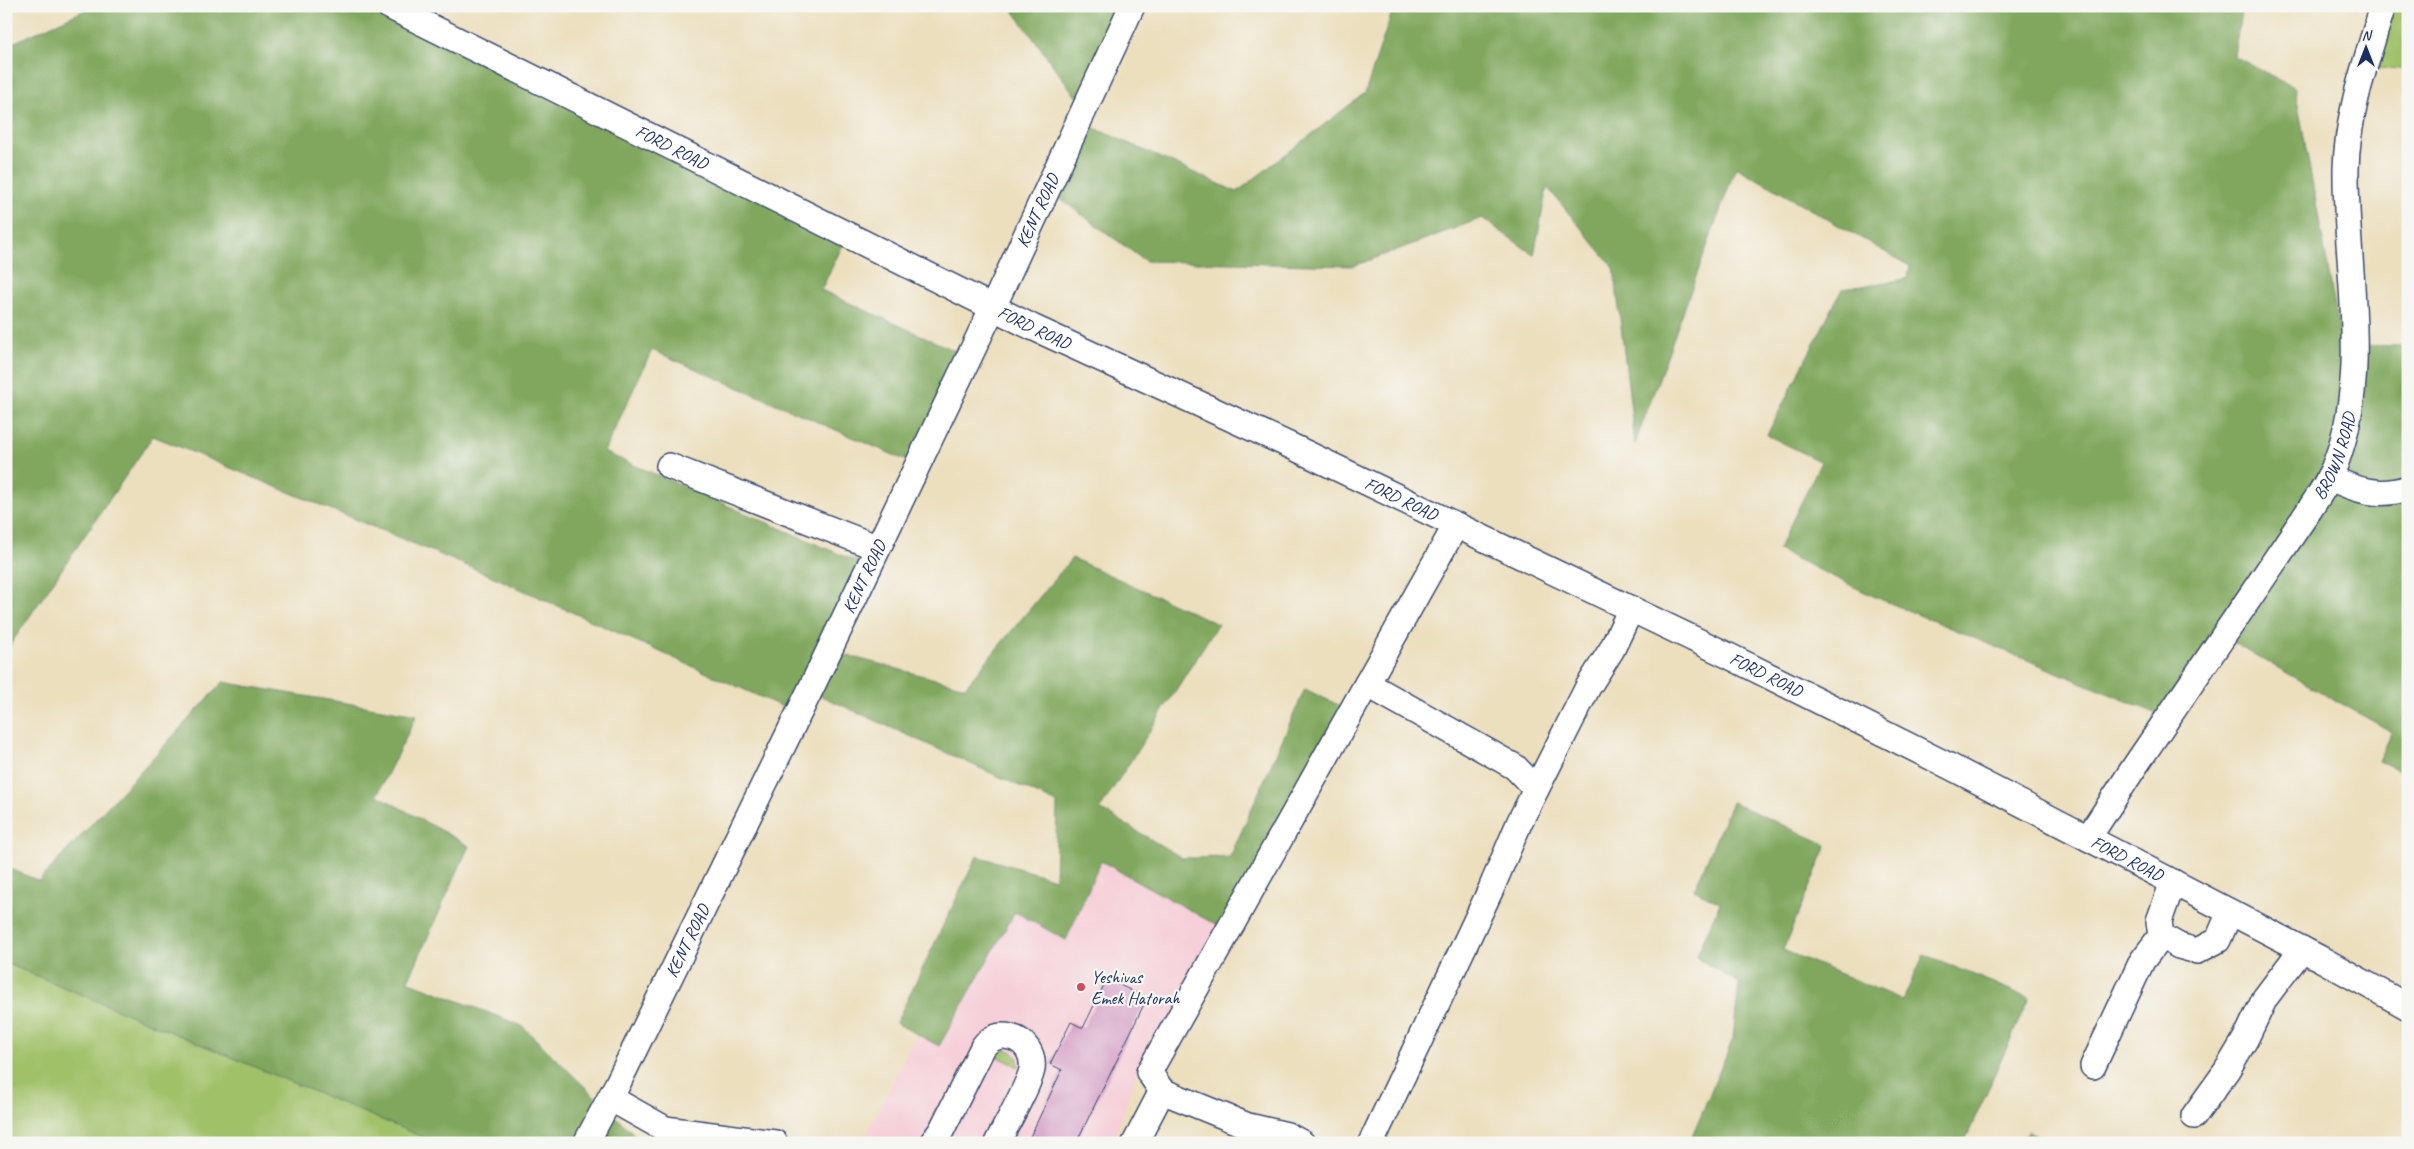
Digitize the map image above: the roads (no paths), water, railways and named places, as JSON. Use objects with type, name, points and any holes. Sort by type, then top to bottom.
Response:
[{"type":"street","name":"FORD ROAD","points":[[389,6],[563,92],[695,161],[993,307],[1456,525],[1934,758],[2302,949],[2408,1007]]},
{"type":"street","name":"KENT ROAD","points":[[586,1143],[610,1098],[878,548],[993,307],[1132,6]]},
{"type":"street","name":"BROWN ROAD","points":[[2088,838],[2310,509],[2329,477],[2341,448],[2352,402],[2354,383],[2354,336],[2346,167],[2352,114],[2383,6]]},
{"type":"street","points":[[669,466],[878,548]]},
{"type":"street","points":[[2329,477],[2354,489],[2383,494],[2408,488]]},
{"type":"street","points":[[1302,1143],[1287,1135],[1248,1126],[1162,1090],[1149,1072],[1456,525]]},
{"type":"street","points":[[1371,1143],[1536,789],[1588,687],[1612,650],[1631,609]]},
{"type":"street","points":[[1367,684],[1488,750],[1514,767],[1536,789]]},
{"type":"street","points":[[2093,1066],[2142,962],[2161,936],[2159,922],[2173,882]]},
{"type":"street","points":[[2161,936],[2180,946],[2197,951],[2218,940],[2230,912]]},
{"type":"street","points":[[2194,1116],[2227,1070],[2246,1038],[2265,998],[2302,949]]},
{"type":"street","points":[[932,1143],[942,1131],[983,1047],[989,1040],[998,1036],[1008,1036],[1017,1038],[1030,1052],[1032,1071],[997,1143]]},
{"type":"street","points":[[1134,1143],[1162,1090]]},
{"type":"street","points":[[610,1098],[665,1129],[775,1143]]},
{"type":"place","name":"Yeshivas Emek Hatorah","points":[[1081,987]]}]
